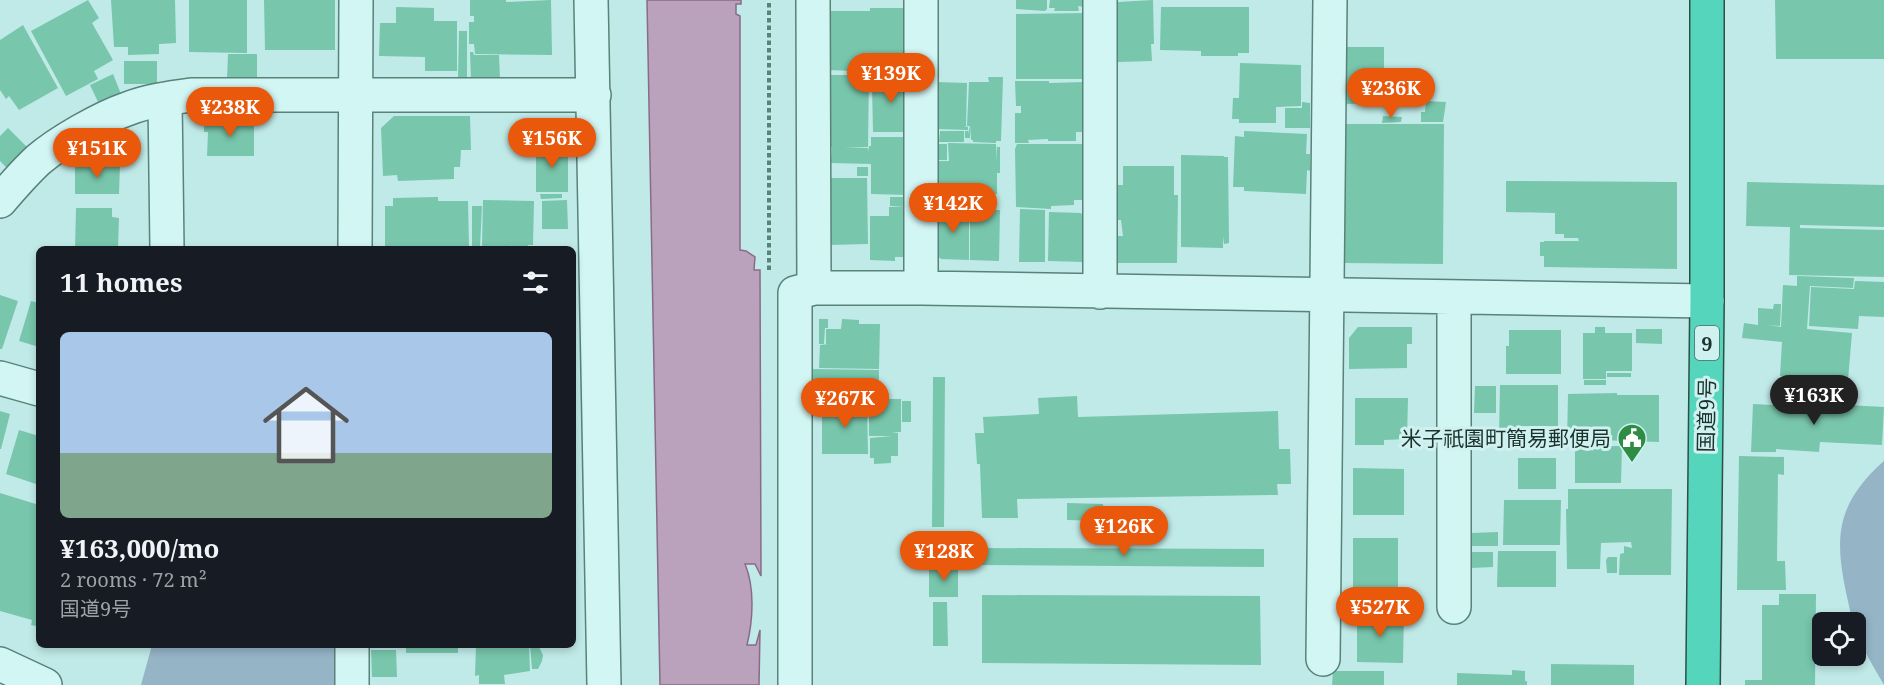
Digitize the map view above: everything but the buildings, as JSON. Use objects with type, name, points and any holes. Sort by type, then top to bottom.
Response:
[{"type":"highway","name":"国道9号","points":[[1703,685],[1707,0]]},
{"type":"street","points":[[355,246],[356,0]]},
{"type":"street","points":[[591,0],[604,685]]},
{"type":"street","points":[[813,0],[814,288]]},
{"type":"street","points":[[921,0],[921,288]]},
{"type":"street","points":[[1100,0],[1100,292]]},
{"type":"street","points":[[1323,659],[1330,0]]},
{"type":"street","points":[[0,201],[40,159],[66,141],[126,109],[165,99],[190,95],[594,95]]},
{"type":"street","points":[[165,99],[167,246]]},
{"type":"street","points":[[795,685],[795,293],[814,288],[921,288],[1707,301]]},
{"type":"street","points":[[1454,298],[1454,607]]},
{"type":"street","points":[[0,378],[36,388]]},
{"type":"street","points":[[352,648],[352,685]]},
{"type":"street","points":[[0,664],[45,685]]},
{"type":"shaded area","points":[[647,0],[741,0],[741,4],[736,4],[736,14],[740,16],[740,250],[755,257],[754,270],[760,270],[761,576],[755,564],[745,564],[752,604],[747,645],[756,645],[760,630],[759,685],[660,685]]},
{"type":"shaded area","points":[[1884,461],[1884,685],[1866,654],[1866,612],[1851,612],[1840,553],[1844,516],[1852,498],[1865,480]]},
{"type":"shaded area","points":[[151,648],[337,648],[336,685],[141,685]]},
{"type":"place","name":"米子祇園町簡易郵便局","points":[[1632,464]]}]
